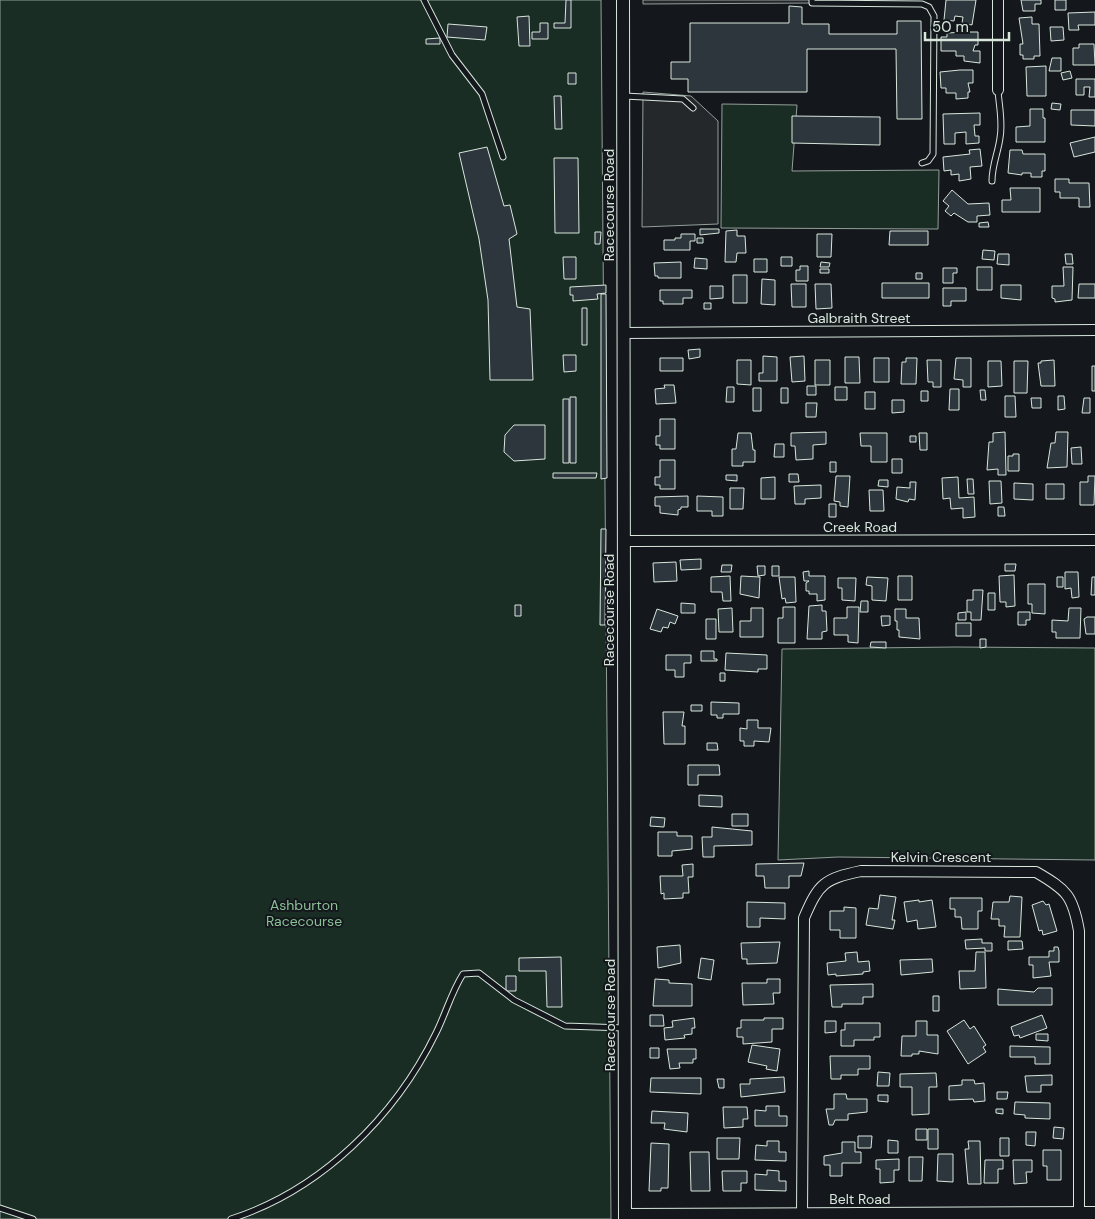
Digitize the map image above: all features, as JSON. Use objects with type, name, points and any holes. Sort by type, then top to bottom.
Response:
[{"type":"street","name":"Racecourse Road","points":[[623,0],[625,1217]]},
{"type":"street","points":[[998,0],[998,90]]},
{"type":"street","name":"Galbraith Street","points":[[624,333],[1095,330]]},
{"type":"street","name":"Creek Road","points":[[624,541],[1095,540]]},
{"type":"street","name":"Kelvin Crescent","points":[[802,1214],[804,918],[814,895],[832,877],[861,871],[1036,872],[1054,882],[1075,905],[1079,931],[1078,1213]]},
{"type":"street","name":"Belt Road","points":[[625,1217],[802,1214],[874,1217],[1095,1213]]},
{"type":"lane","points":[[424,0],[452,54],[482,94],[503,157]]},
{"type":"lane","points":[[812,0],[812,3],[922,4],[932,10],[934,16],[933,154],[928,161],[922,163]]},
{"type":"lane","points":[[992,181],[992,166],[1001,126],[998,90]]},
{"type":"lane","points":[[624,96],[683,98],[692,108]]},
{"type":"lane","points":[[231,1219],[255,1211],[298,1189],[347,1152],[380,1118],[436,1033],[454,989],[463,974],[479,973],[514,1000],[565,1026],[625,1028]]},
{"type":"lane","points":[[0,1208],[33,1219]]},
{"type":"green space","name":"Ashburton Racecourse","points":[[0,0],[601,0],[611,1219],[0,1219]]},
{"type":"green space","points":[[722,104],[797,105],[792,171],[939,170],[938,229],[721,228]]},
{"type":"green space","points":[[1095,648],[1095,860],[838,857],[778,860],[782,649]]},
{"type":"shaded area","points":[[643,0],[816,0],[816,3],[643,4]]},
{"type":"shaded area","points":[[643,92],[691,96],[718,121],[718,224],[642,227]]},
{"type":"building","points":[[566,0],[571,0],[571,28],[554,28],[554,23],[565,23]]},
{"type":"building","points":[[946,0],[976,0],[972,25],[962,23],[963,17],[955,16],[954,21],[944,20]]},
{"type":"building","points":[[1021,0],[1041,0],[1041,4],[1035,4],[1035,11],[1023,11]]},
{"type":"building","points":[[1055,0],[1066,0],[1066,10],[1055,10]]},
{"type":"building","points":[[789,6],[802,7],[802,24],[829,24],[829,34],[897,34],[897,21],[921,21],[922,119],[897,119],[896,49],[807,49],[807,92],[688,92],[688,79],[671,79],[671,62],[690,62],[690,23],[789,23]]},
{"type":"building","points":[[1095,12],[1095,25],[1078,25],[1079,30],[1069,30],[1068,13]]},
{"type":"building","points":[[529,16],[530,46],[519,46],[517,17]]},
{"type":"building","points":[[1032,17],[1032,24],[1039,24],[1040,56],[1034,56],[1034,59],[1023,59],[1023,55],[1020,55],[1020,44],[1023,44],[1019,18]]},
{"type":"building","points":[[540,23],[548,23],[548,39],[532,39],[532,32],[540,32]]},
{"type":"building","points":[[448,24],[487,27],[485,40],[447,37]]},
{"type":"building","points":[[1050,27],[1063,27],[1064,40],[1051,41]]},
{"type":"building","points":[[978,32],[978,45],[975,45],[973,51],[980,51],[980,63],[964,61],[964,56],[956,56],[956,51],[941,51],[941,37],[947,37],[947,33]]},
{"type":"building","points":[[440,38],[440,44],[426,44],[426,39]]},
{"type":"building","points":[[1079,44],[1094,44],[1095,65],[1073,65],[1073,48],[1079,48]]},
{"type":"building","points":[[1052,58],[1061,58],[1061,71],[1049,71]]},
{"type":"building","points":[[1046,66],[1046,96],[1027,96],[1026,67]]},
{"type":"building","points":[[973,70],[973,83],[968,83],[970,92],[968,92],[968,98],[956,99],[956,93],[946,93],[946,88],[941,88],[940,72]]},
{"type":"building","points":[[1070,71],[1072,78],[1063,80],[1061,73]]},
{"type":"building","points":[[568,73],[576,73],[576,84],[568,84]]},
{"type":"building","points":[[1076,79],[1095,79],[1095,97],[1089,97],[1090,87],[1084,87],[1084,95],[1076,95]]},
{"type":"building","points":[[554,96],[561,96],[562,129],[555,129]]},
{"type":"building","points":[[1052,103],[1061,104],[1060,110],[1051,109]]},
{"type":"building","points":[[1030,109],[1043,109],[1045,142],[1016,142],[1016,127],[1030,126]]},
{"type":"building","points":[[1071,110],[1095,110],[1095,126],[1071,125]]},
{"type":"building","points":[[980,113],[980,125],[974,125],[975,136],[979,136],[979,143],[966,144],[966,132],[955,133],[955,144],[944,144],[943,114]]},
{"type":"building","points":[[792,116],[880,117],[880,145],[792,143]]},
{"type":"building","points":[[1095,137],[1095,152],[1074,157],[1070,143]]},
{"type":"building","points":[[487,147],[504,206],[510,205],[517,234],[509,239],[517,307],[530,309],[533,380],[490,380],[488,300],[479,239],[459,153]]},
{"type":"building","points":[[980,149],[982,166],[970,167],[971,179],[959,181],[959,174],[951,175],[951,170],[944,171],[943,157],[970,154],[969,150]]},
{"type":"building","points":[[1010,150],[1022,150],[1023,154],[1045,154],[1045,171],[1042,171],[1042,177],[1031,177],[1031,173],[1022,173],[1022,175],[1008,173]]},
{"type":"building","points":[[554,158],[578,158],[579,233],[555,233]]},
{"type":"building","points":[[1055,179],[1069,179],[1069,183],[1089,183],[1090,207],[1079,207],[1079,198],[1060,198],[1060,192],[1055,192]]},
{"type":"building","points":[[1010,188],[1040,188],[1040,212],[1002,212],[1002,200],[1011,200]]},
{"type":"building","points":[[952,190],[968,204],[989,203],[990,215],[977,216],[977,222],[968,222],[954,213],[951,216],[945,211],[949,206],[943,201]]},
{"type":"building","points":[[988,222],[989,227],[979,227],[979,223]]},
{"type":"building","points":[[700,229],[719,229],[719,233],[700,235]]},
{"type":"building","points":[[737,230],[737,236],[745,236],[746,253],[737,253],[736,262],[725,262],[726,231]]},
{"type":"building","points":[[890,231],[928,231],[928,245],[889,245]]},
{"type":"building","points":[[595,232],[601,232],[600,244],[595,244]]},
{"type":"building","points":[[681,234],[695,234],[695,241],[690,241],[690,250],[664,250],[664,240],[681,238]]},
{"type":"building","points":[[817,234],[832,234],[831,257],[817,257]]},
{"type":"building","points":[[697,238],[703,238],[703,243],[697,243]]},
{"type":"building","points":[[983,250],[995,251],[994,260],[982,259]]},
{"type":"building","points":[[998,254],[1009,254],[1009,265],[997,264]]},
{"type":"building","points":[[1065,254],[1072,254],[1073,264],[1066,264]]},
{"type":"building","points":[[563,257],[576,257],[576,279],[564,279]]},
{"type":"building","points":[[781,257],[792,257],[792,266],[781,266]]},
{"type":"building","points":[[695,258],[707,259],[707,269],[694,268]]},
{"type":"building","points":[[754,259],[767,259],[767,272],[754,272]]},
{"type":"building","points":[[681,262],[681,278],[658,278],[658,276],[655,276],[654,263]]},
{"type":"building","points":[[821,262],[830,263],[829,267],[820,267]]},
{"type":"building","points":[[800,266],[808,266],[808,281],[796,281],[796,270],[800,270]]},
{"type":"building","points":[[977,267],[992,267],[992,290],[977,290]]},
{"type":"building","points":[[1063,267],[1073,267],[1072,300],[1055,302],[1055,299],[1052,298],[1052,286],[1064,286]]},
{"type":"building","points":[[943,268],[957,268],[957,273],[953,273],[953,283],[943,283]]},
{"type":"building","points":[[820,269],[829,269],[829,273],[820,273]]},
{"type":"building","points":[[916,273],[922,273],[922,279],[916,279]]},
{"type":"building","points":[[733,275],[747,275],[747,303],[733,303]]},
{"type":"building","points":[[762,279],[775,280],[775,305],[761,304]]},
{"type":"building","points":[[882,283],[929,283],[929,298],[882,298]]},
{"type":"building","points":[[791,284],[806,284],[806,307],[792,307]]},
{"type":"building","points":[[815,284],[831,284],[832,308],[816,309]]},
{"type":"building","points":[[1079,284],[1095,284],[1095,298],[1078,298]]},
{"type":"building","points":[[606,285],[606,293],[597,294],[598,299],[573,301],[573,295],[570,295],[570,287]]},
{"type":"building","points":[[1001,285],[1021,285],[1021,300],[1001,298]]},
{"type":"building","points":[[710,286],[723,286],[723,298],[710,299]]},
{"type":"building","points":[[943,288],[966,288],[966,301],[951,301],[951,306],[943,306]]},
{"type":"building","points":[[660,290],[692,290],[692,298],[683,298],[683,304],[663,304],[663,301],[660,301]]},
{"type":"building","points":[[601,294],[606,294],[607,478],[601,479]]},
{"type":"building","points":[[704,303],[711,303],[711,309],[704,309]]},
{"type":"building","points":[[582,308],[587,308],[587,345],[582,345]]},
{"type":"building","points":[[700,349],[700,357],[689,359],[688,350]]},
{"type":"building","points":[[563,355],[576,355],[576,371],[564,372]]},
{"type":"building","points":[[763,356],[777,357],[777,381],[759,381],[759,373],[763,373]]},
{"type":"building","points":[[804,356],[805,381],[792,382],[790,357]]},
{"type":"building","points":[[845,357],[859,357],[860,383],[845,383]]},
{"type":"building","points":[[660,358],[683,358],[683,371],[660,371]]},
{"type":"building","points":[[874,358],[889,358],[889,382],[874,382]]},
{"type":"building","points":[[906,358],[917,358],[916,384],[901,384],[902,362],[906,362]]},
{"type":"building","points":[[956,358],[971,358],[971,387],[963,387],[963,380],[954,379]]},
{"type":"building","points":[[737,360],[751,360],[751,385],[737,384]]},
{"type":"building","points":[[815,360],[830,360],[830,385],[815,385]]},
{"type":"building","points":[[927,360],[941,360],[941,387],[933,387],[933,382],[928,382]]},
{"type":"building","points":[[1054,360],[1055,386],[1041,386],[1038,363]]},
{"type":"building","points":[[988,361],[1001,361],[1002,386],[988,387]]},
{"type":"building","points":[[1014,361],[1028,361],[1027,393],[1014,393]]},
{"type":"building","points":[[1092,366],[1095,366],[1095,391],[1092,391]]},
{"type":"building","points":[[664,385],[674,385],[676,403],[656,404],[655,389],[665,388]]},
{"type":"building","points":[[807,386],[816,386],[816,395],[807,395]]},
{"type":"building","points":[[727,387],[734,387],[734,402],[726,402]]},
{"type":"building","points":[[835,387],[847,387],[847,400],[835,400]]},
{"type":"building","points":[[753,388],[761,388],[761,411],[753,411]]},
{"type":"building","points":[[781,388],[788,388],[788,403],[781,403]]},
{"type":"building","points":[[950,389],[959,389],[959,410],[949,410]]},
{"type":"building","points":[[980,390],[985,390],[986,400],[981,400]]},
{"type":"building","points":[[921,391],[928,391],[928,401],[921,401]]},
{"type":"building","points":[[865,392],[875,392],[875,409],[865,409]]},
{"type":"building","points":[[1005,396],[1015,396],[1016,417],[1005,417]]},
{"type":"building","points":[[1058,396],[1064,396],[1065,409],[1058,410]]},
{"type":"building","points":[[570,397],[576,397],[576,463],[570,463]]},
{"type":"building","points":[[1031,398],[1041,398],[1041,408],[1032,408]]},
{"type":"building","points":[[1084,398],[1090,398],[1090,413],[1082,413]]},
{"type":"building","points":[[563,399],[569,399],[569,463],[563,463]]},
{"type":"building","points":[[892,400],[904,400],[904,412],[892,413]]},
{"type":"building","points":[[806,403],[817,403],[816,417],[806,417]]},
{"type":"building","points":[[660,419],[675,419],[675,449],[660,449],[660,445],[656,445],[656,436],[660,436]]},
{"type":"building","points":[[514,425],[545,425],[545,459],[514,461],[504,452],[505,435]]},
{"type":"building","points":[[826,432],[826,444],[813,445],[813,459],[796,460],[795,446],[791,446],[791,433]]},
{"type":"building","points":[[1005,432],[1006,475],[998,475],[998,469],[987,470],[989,442],[993,442],[993,433]]},
{"type":"building","points":[[1056,432],[1068,432],[1067,467],[1047,468],[1051,443],[1055,443]]},
{"type":"building","points":[[738,433],[751,433],[753,450],[755,450],[755,462],[743,462],[743,466],[732,466],[732,449],[736,449]]},
{"type":"building","points":[[860,433],[887,433],[887,462],[871,462],[871,446],[861,446]]},
{"type":"building","points":[[919,433],[927,433],[927,450],[920,450]]},
{"type":"building","points":[[910,436],[916,436],[916,442],[910,442]]},
{"type":"building","points":[[775,444],[784,444],[784,457],[774,457]]},
{"type":"building","points":[[1081,447],[1082,464],[1072,464],[1071,448]]},
{"type":"building","points":[[1013,454],[1019,454],[1019,471],[1008,471],[1008,456],[1013,456]]},
{"type":"building","points":[[892,459],[902,459],[902,473],[892,473]]},
{"type":"building","points":[[660,460],[675,460],[675,489],[660,489],[660,485],[655,485],[655,477],[660,477]]},
{"type":"building","points":[[830,462],[836,462],[836,472],[830,472]]},
{"type":"building","points":[[553,473],[597,473],[596,478],[553,478]]},
{"type":"building","points":[[789,474],[798,474],[799,482],[789,482]]},
{"type":"building","points":[[726,475],[737,475],[737,481],[726,480]]},
{"type":"building","points":[[836,476],[850,476],[848,507],[840,506],[840,502],[834,501]]},
{"type":"building","points":[[1088,476],[1095,476],[1094,505],[1080,505],[1080,482],[1088,482]]},
{"type":"building","points":[[775,477],[775,499],[761,499],[761,478]]},
{"type":"building","points":[[958,477],[959,498],[974,497],[975,517],[963,518],[963,508],[951,509],[950,498],[943,499],[942,478]]},
{"type":"building","points":[[967,479],[973,479],[974,494],[968,494]]},
{"type":"building","points":[[879,480],[888,480],[888,487],[878,486]]},
{"type":"building","points":[[989,481],[1001,481],[1002,503],[990,504]]},
{"type":"building","points":[[910,482],[916,482],[915,500],[909,499],[908,502],[896,499],[897,487],[910,488]]},
{"type":"building","points":[[1014,483],[1033,484],[1033,500],[1014,499]]},
{"type":"building","points":[[1046,484],[1064,484],[1064,499],[1046,499]]},
{"type":"building","points":[[821,485],[821,498],[805,499],[805,504],[795,504],[794,486]]},
{"type":"building","points":[[730,488],[744,488],[743,509],[730,509]]},
{"type":"building","points":[[869,490],[883,490],[884,511],[870,511]]},
{"type":"building","points":[[688,496],[688,507],[681,507],[678,510],[678,515],[660,513],[660,506],[655,506],[655,497]]},
{"type":"building","points":[[697,496],[723,497],[723,516],[712,516],[712,511],[697,511]]},
{"type":"building","points":[[829,504],[836,504],[836,517],[829,517]]},
{"type":"building","points":[[998,507],[1004,507],[1005,516],[998,516]]},
{"type":"building","points":[[601,529],[606,529],[605,625],[600,625]]},
{"type":"building","points":[[701,559],[701,569],[681,570],[680,560]]},
{"type":"building","points":[[676,562],[677,581],[654,582],[653,563]]},
{"type":"building","points":[[1005,564],[1016,564],[1015,571],[1005,571]]},
{"type":"building","points":[[722,565],[732,565],[731,572],[721,572]]},
{"type":"building","points":[[757,566],[765,566],[765,575],[758,576]]},
{"type":"building","points":[[772,566],[779,566],[779,576],[772,576]]},
{"type":"building","points":[[809,571],[809,576],[825,576],[825,600],[817,601],[817,594],[809,594],[809,591],[806,591],[806,583],[809,581],[804,581],[803,572]]},
{"type":"building","points":[[1065,572],[1078,572],[1079,597],[1072,598],[1071,588],[1065,589]]},
{"type":"building","points":[[1014,575],[1015,606],[1006,607],[1006,602],[1000,602],[999,576]]},
{"type":"building","points":[[730,576],[731,601],[723,601],[722,592],[711,592],[711,577]]},
{"type":"building","points":[[741,576],[760,577],[759,598],[740,594]]},
{"type":"building","points":[[898,576],[912,576],[912,600],[898,600]]},
{"type":"building","points":[[779,577],[795,577],[796,602],[786,603],[785,598],[782,599]]},
{"type":"building","points":[[867,577],[888,578],[886,601],[872,600],[872,586],[866,585]]},
{"type":"building","points":[[1057,577],[1063,577],[1063,587],[1057,587]]},
{"type":"building","points":[[1092,577],[1095,577],[1095,595],[1091,595]]},
{"type":"building","points":[[838,578],[856,578],[855,601],[842,600],[842,588],[838,588]]},
{"type":"building","points":[[1028,584],[1045,584],[1045,614],[1032,613],[1032,604],[1028,604]]},
{"type":"building","points":[[973,590],[983,590],[981,620],[971,620],[971,612],[967,612],[967,600],[973,600]]},
{"type":"building","points":[[988,593],[995,593],[995,610],[988,610]]},
{"type":"building","points":[[861,601],[868,601],[868,612],[860,612]]},
{"type":"building","points":[[681,603],[695,604],[695,613],[681,613]]},
{"type":"building","points":[[515,605],[521,605],[521,616],[515,616]]},
{"type":"building","points":[[822,605],[822,611],[826,611],[827,631],[822,632],[822,639],[807,639],[809,606]]},
{"type":"building","points":[[783,607],[795,607],[795,643],[778,643],[778,618],[783,618]]},
{"type":"building","points":[[847,607],[859,607],[858,643],[848,642],[848,635],[834,635],[834,618],[847,618]]},
{"type":"building","points":[[732,608],[733,632],[719,632],[718,609]]},
{"type":"building","points":[[751,608],[763,608],[763,637],[740,637],[740,621],[751,621]]},
{"type":"building","points":[[1069,608],[1081,608],[1080,638],[1056,638],[1056,632],[1052,632],[1052,620],[1068,621]]},
{"type":"building","points":[[657,609],[678,616],[675,624],[670,622],[668,628],[663,627],[661,632],[650,629]]},
{"type":"building","points":[[895,609],[906,609],[906,618],[919,618],[920,639],[899,637],[897,621],[895,621]]},
{"type":"building","points":[[966,612],[966,620],[958,620],[958,613]]},
{"type":"building","points":[[1018,612],[1030,612],[1030,620],[1026,620],[1026,625],[1018,625]]},
{"type":"building","points":[[881,616],[890,616],[890,625],[882,626]]},
{"type":"building","points":[[1095,617],[1095,634],[1086,634],[1084,619]]},
{"type":"building","points":[[706,619],[716,619],[716,639],[706,639]]},
{"type":"building","points":[[956,623],[971,623],[971,636],[956,636]]},
{"type":"building","points":[[980,639],[986,639],[986,647],[980,648]]},
{"type":"building","points":[[871,642],[886,642],[886,648],[870,647]]},
{"type":"building","points":[[701,651],[714,651],[714,659],[717,659],[717,661],[701,661]]},
{"type":"building","points":[[726,653],[767,655],[767,669],[758,669],[758,672],[725,670]]},
{"type":"building","points":[[666,655],[691,655],[691,663],[684,663],[684,677],[675,677],[675,670],[666,670]]},
{"type":"building","points":[[720,673],[725,673],[725,681],[720,681]]},
{"type":"building","points":[[711,702],[739,703],[739,714],[723,714],[723,718],[717,718],[717,715],[711,715]]},
{"type":"building","points":[[691,705],[702,705],[702,711],[691,711]]},
{"type":"building","points":[[663,712],[684,712],[682,726],[685,726],[685,744],[664,744]]},
{"type":"building","points":[[747,720],[758,720],[758,728],[771,728],[769,742],[754,741],[754,746],[744,746],[744,741],[740,741],[740,728],[747,729]]},
{"type":"building","points":[[707,743],[717,743],[718,750],[707,750]]},
{"type":"building","points":[[688,765],[719,765],[720,775],[698,775],[698,785],[688,785]]},
{"type":"building","points":[[699,795],[722,796],[722,807],[699,806]]},
{"type":"building","points":[[732,814],[748,814],[748,826],[732,826]]},
{"type":"building","points":[[651,817],[665,818],[664,827],[650,826]]},
{"type":"building","points":[[712,827],[752,831],[752,845],[714,846],[714,857],[703,857],[702,837],[712,837]]},
{"type":"building","points":[[658,832],[677,832],[677,836],[692,836],[692,849],[672,851],[672,856],[658,856]]},
{"type":"building","points":[[804,863],[801,876],[789,876],[789,888],[765,888],[764,876],[756,876],[756,864]]},
{"type":"building","points":[[693,864],[693,877],[688,877],[689,893],[683,893],[683,898],[664,899],[664,893],[661,894],[660,876],[683,876],[682,865]]},
{"type":"building","points":[[880,895],[896,897],[892,920],[895,920],[893,929],[866,925],[869,908],[878,909]]},
{"type":"building","points":[[1010,896],[1022,897],[1020,937],[1004,937],[1005,926],[999,926],[999,919],[991,919],[993,902],[1009,902]]},
{"type":"building","points":[[950,898],[982,898],[982,911],[978,911],[978,929],[962,929],[961,917],[955,917],[955,909],[950,909]]},
{"type":"building","points":[[919,900],[919,902],[932,900],[936,927],[918,929],[917,920],[907,922],[904,902]]},
{"type":"building","points":[[1043,901],[1046,905],[1049,904],[1057,931],[1043,935],[1042,930],[1039,931],[1032,905]]},
{"type":"building","points":[[747,902],[785,903],[785,919],[760,918],[760,927],[747,927]]},
{"type":"building","points":[[844,907],[856,908],[856,938],[840,938],[840,930],[830,930],[830,911],[844,911]]},
{"type":"building","points":[[982,939],[982,943],[992,943],[992,951],[985,951],[985,948],[966,949],[965,940]]},
{"type":"building","points":[[1008,941],[1022,941],[1023,949],[1008,950]]},
{"type":"building","points":[[780,942],[777,963],[747,964],[747,959],[742,959],[741,943]]},
{"type":"building","points":[[680,945],[681,963],[658,968],[657,947]]},
{"type":"building","points":[[1054,947],[1058,947],[1059,962],[1049,962],[1051,976],[1033,978],[1033,965],[1029,965],[1029,957],[1049,957],[1049,951],[1054,951]]},
{"type":"building","points":[[857,952],[858,962],[869,961],[870,971],[863,972],[863,974],[828,975],[827,963],[846,961],[845,953]]},
{"type":"building","points":[[976,952],[985,952],[986,988],[960,989],[959,971],[975,971]]},
{"type":"building","points":[[561,957],[562,1007],[547,1007],[546,971],[519,971],[519,958]]},
{"type":"building","points":[[701,958],[714,960],[711,980],[698,978]]},
{"type":"building","points":[[932,959],[933,972],[901,975],[900,960]]},
{"type":"building","points":[[506,976],[516,976],[516,991],[506,991]]},
{"type":"building","points":[[655,979],[669,980],[669,983],[692,984],[692,1006],[653,1006]]},
{"type":"building","points":[[767,979],[780,979],[780,993],[773,993],[774,1004],[743,1005],[742,983],[767,983]]},
{"type":"building","points":[[873,984],[873,997],[863,997],[863,1004],[842,1004],[842,1007],[832,1007],[830,985]]},
{"type":"building","points":[[1038,988],[1052,988],[1052,1005],[998,1005],[998,989],[1034,992]]},
{"type":"building","points":[[933,996],[939,996],[939,1011],[933,1011]]},
{"type":"building","points":[[650,1015],[663,1015],[664,1026],[650,1026]]},
{"type":"building","points":[[1042,1015],[1047,1028],[1020,1038],[1019,1035],[1014,1036],[1011,1027]]},
{"type":"building","points":[[694,1018],[695,1028],[692,1028],[692,1034],[684,1035],[685,1038],[665,1040],[664,1028],[673,1027],[672,1021]]},
{"type":"building","points":[[764,1018],[783,1018],[783,1029],[772,1029],[772,1042],[743,1044],[743,1037],[737,1037],[737,1028],[741,1028],[741,1020],[764,1020]]},
{"type":"building","points":[[964,1020],[970,1029],[974,1026],[986,1045],[983,1047],[986,1052],[968,1064],[947,1031]]},
{"type":"building","points":[[825,1021],[836,1021],[836,1032],[825,1033]]},
{"type":"building","points":[[916,1021],[927,1021],[927,1035],[938,1035],[938,1054],[919,1051],[919,1054],[912,1054],[912,1056],[901,1056],[902,1036],[916,1036]]},
{"type":"building","points":[[845,1023],[880,1023],[880,1037],[874,1037],[874,1040],[854,1040],[854,1046],[841,1046],[841,1030],[845,1030]]},
{"type":"building","points":[[1036,1034],[1048,1034],[1048,1041],[1036,1040]]},
{"type":"building","points":[[752,1045],[780,1049],[777,1071],[766,1069],[767,1066],[748,1062]]},
{"type":"building","points":[[1010,1046],[1050,1047],[1050,1064],[1035,1064],[1035,1057],[1010,1057]]},
{"type":"building","points":[[650,1048],[659,1048],[659,1058],[650,1058]]},
{"type":"building","points":[[667,1049],[696,1049],[696,1059],[693,1059],[693,1063],[679,1063],[680,1068],[670,1069]]},
{"type":"building","points":[[830,1056],[870,1056],[870,1069],[858,1069],[858,1075],[841,1075],[841,1079],[831,1079]]},
{"type":"building","points":[[878,1072],[890,1073],[889,1086],[877,1086]]},
{"type":"building","points":[[936,1073],[937,1087],[929,1087],[929,1114],[912,1115],[912,1087],[900,1087],[900,1074]]},
{"type":"building","points":[[1052,1075],[1052,1085],[1041,1085],[1041,1092],[1027,1092],[1025,1076]]},
{"type":"building","points":[[784,1077],[785,1092],[741,1097],[740,1084],[750,1084],[750,1079]]},
{"type":"building","points":[[651,1078],[701,1078],[701,1094],[650,1092]]},
{"type":"building","points":[[717,1079],[724,1079],[724,1088],[719,1088]]},
{"type":"building","points":[[962,1080],[974,1080],[975,1084],[984,1083],[985,1101],[974,1102],[973,1099],[949,1100],[949,1086],[962,1085]]},
{"type":"building","points":[[997,1092],[1008,1092],[1007,1099],[997,1099]]},
{"type":"building","points":[[834,1094],[846,1094],[847,1099],[867,1099],[867,1112],[848,1114],[848,1120],[835,1120],[833,1125],[829,1125],[826,1109],[834,1109]]},
{"type":"building","points":[[878,1095],[888,1095],[888,1102],[878,1101]]},
{"type":"building","points":[[1015,1102],[1050,1103],[1050,1119],[1025,1118],[1025,1115],[1014,1114]]},
{"type":"building","points":[[766,1106],[779,1106],[779,1116],[787,1116],[787,1126],[755,1126],[755,1110],[766,1111]]},
{"type":"building","points":[[723,1107],[747,1107],[748,1119],[743,1119],[743,1127],[724,1128]]},
{"type":"building","points":[[996,1109],[1003,1109],[1003,1114],[996,1113]]},
{"type":"building","points":[[652,1111],[688,1113],[687,1132],[664,1129],[665,1123],[651,1123]]},
{"type":"building","points":[[1054,1127],[1064,1128],[1063,1139],[1053,1138]]},
{"type":"building","points":[[916,1129],[927,1129],[927,1140],[916,1140]]},
{"type":"building","points":[[928,1129],[938,1129],[938,1149],[928,1149]]},
{"type":"building","points":[[1026,1132],[1036,1132],[1035,1146],[1026,1145]]},
{"type":"building","points":[[858,1136],[872,1136],[871,1148],[858,1148]]},
{"type":"building","points":[[717,1138],[740,1138],[739,1159],[717,1159]]},
{"type":"building","points":[[1000,1138],[1009,1138],[1009,1156],[1000,1156]]},
{"type":"building","points":[[888,1140],[898,1141],[898,1153],[888,1153]]},
{"type":"building","points":[[767,1141],[779,1141],[779,1152],[786,1152],[786,1161],[755,1160],[756,1145],[767,1146]]},
{"type":"building","points":[[968,1141],[980,1141],[981,1184],[968,1184],[965,1149],[969,1149]]},
{"type":"building","points":[[842,1142],[855,1142],[855,1152],[861,1152],[861,1163],[842,1163],[842,1176],[830,1176],[830,1165],[824,1165],[824,1156],[842,1153]]},
{"type":"building","points":[[651,1143],[669,1144],[668,1188],[661,1188],[661,1191],[649,1191]]},
{"type":"building","points":[[1043,1150],[1061,1150],[1061,1180],[1047,1180],[1047,1166],[1043,1166]]},
{"type":"building","points":[[690,1152],[709,1152],[710,1191],[691,1191]]},
{"type":"building","points":[[938,1154],[953,1154],[953,1182],[937,1181]]},
{"type":"building","points":[[909,1157],[923,1157],[922,1181],[909,1181]]},
{"type":"building","points":[[899,1159],[899,1170],[894,1170],[894,1182],[880,1183],[880,1169],[876,1169],[876,1160]]},
{"type":"building","points":[[985,1160],[1003,1160],[1003,1169],[998,1169],[998,1183],[984,1183]]},
{"type":"building","points":[[1013,1160],[1032,1160],[1032,1172],[1026,1172],[1027,1183],[1014,1184]]},
{"type":"building","points":[[767,1170],[779,1171],[779,1181],[786,1181],[786,1191],[755,1190],[755,1174],[767,1175]]},
{"type":"building","points":[[722,1171],[747,1171],[747,1183],[741,1183],[741,1191],[723,1191]]}]
